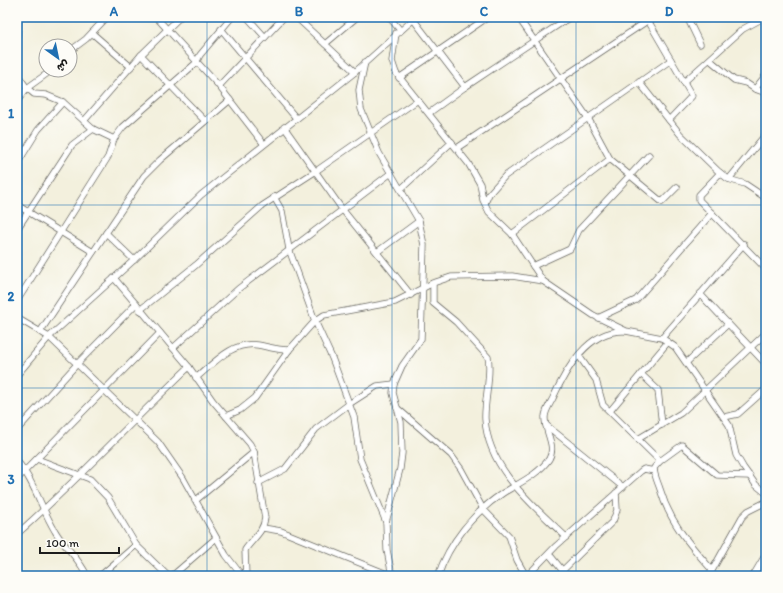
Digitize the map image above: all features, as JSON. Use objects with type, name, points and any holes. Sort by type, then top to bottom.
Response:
[{"type":"street","points":[[17,37],[19,17]]},
{"type":"street","points":[[78,45],[92,34],[107,17]]},
{"type":"street","points":[[156,17],[196,63],[219,86],[263,143]]},
{"type":"street","points":[[84,121],[141,55],[180,17]]},
{"type":"street","points":[[17,301],[108,157],[114,139],[123,127],[196,63],[200,55],[232,17]]},
{"type":"street","points":[[247,17],[265,37]]},
{"type":"street","points":[[219,86],[284,17]]},
{"type":"street","points":[[296,17],[355,72]]},
{"type":"street","points":[[325,44],[357,17]]},
{"type":"street","points":[[389,17],[398,32],[392,61],[399,78],[457,148],[480,184],[485,203],[491,215],[512,234],[543,281],[598,318],[626,331],[662,338],[679,351],[724,417],[731,431],[736,455],[750,476],[766,493]]},
{"type":"street","points":[[399,78],[488,17]]},
{"type":"street","points":[[518,17],[588,118],[610,160],[662,202],[677,187]]},
{"type":"street","points":[[429,113],[535,40],[560,20],[570,17]]},
{"type":"street","points":[[687,17],[700,44]]},
{"type":"street","points":[[684,82],[744,29],[764,17]]},
{"type":"street","points":[[17,375],[49,336],[134,260],[200,195],[263,143],[355,72],[414,18],[465,87]]},
{"type":"street","points":[[457,148],[649,18],[692,97],[669,120]]},
{"type":"street","points":[[221,29],[296,118]]},
{"type":"street","points":[[92,34],[131,67]]},
{"type":"street","points":[[141,55],[205,122]]},
{"type":"street","points":[[485,203],[489,194],[506,176],[671,60]]},
{"type":"street","points":[[710,60],[734,80],[746,83],[754,89],[766,93]]},
{"type":"street","points":[[365,62],[359,90],[359,102],[371,133],[391,173],[419,221],[424,245],[422,339],[402,366],[394,384],[393,393],[402,429],[401,462],[386,522],[386,550],[392,576]]},
{"type":"street","points":[[17,74],[27,88],[34,94],[46,95],[63,102],[93,129],[114,139]]},
{"type":"street","points":[[754,89],[766,75]]},
{"type":"street","points":[[17,101],[27,88],[41,78]]},
{"type":"street","points":[[639,82],[669,120],[720,173],[729,179],[745,184],[766,198]]},
{"type":"street","points":[[40,332],[92,252],[151,168],[230,100]]},
{"type":"street","points":[[140,310],[196,264],[246,218],[274,197],[316,171],[418,100]]},
{"type":"street","points":[[17,164],[38,130],[63,102]]},
{"type":"street","points":[[284,127],[342,209],[411,295]]},
{"type":"street","points":[[17,229],[72,145],[93,129]]},
{"type":"street","points":[[729,179],[766,134]]},
{"type":"street","points":[[401,189],[452,142]]},
{"type":"street","points":[[17,152],[22,156]]},
{"type":"street","points":[[533,266],[570,249],[580,230],[649,155]]},
{"type":"street","points":[[512,234],[610,160]]},
{"type":"street","points":[[173,348],[238,289],[391,173]]},
{"type":"street","points":[[720,173],[698,198],[744,244],[766,269]]},
{"type":"street","points":[[274,197],[282,211],[289,249],[314,321],[332,358],[356,424],[360,459],[386,522]]},
{"type":"street","points":[[17,206],[62,232],[92,252]]},
{"type":"street","points":[[598,318],[636,300],[712,213]]},
{"type":"street","points":[[377,252],[419,221]]},
{"type":"street","points":[[106,232],[134,260]]},
{"type":"street","points":[[662,338],[744,244]]},
{"type":"street","points":[[226,416],[240,410],[255,398],[289,350],[314,321],[329,314],[395,302],[433,283],[450,278],[512,276],[543,281]]},
{"type":"street","points":[[114,278],[189,367],[226,416],[250,444],[254,452],[265,518],[263,528],[259,535],[245,550],[246,576]]},
{"type":"street","points":[[433,283],[433,303],[456,322],[488,358],[485,412],[488,439],[514,486],[566,537]]},
{"type":"street","points":[[700,294],[766,364]]},
{"type":"street","points":[[17,430],[78,363],[136,304]]},
{"type":"street","points":[[17,318],[49,336],[136,418],[161,445],[216,538],[242,576]]},
{"type":"street","points":[[687,362],[728,324]]},
{"type":"street","points":[[438,576],[453,544],[482,509],[514,486],[529,478],[548,460],[551,455],[551,445],[545,414],[561,378],[593,341],[608,332],[626,331]]},
{"type":"street","points":[[638,439],[682,413],[766,333]]},
{"type":"street","points":[[17,480],[106,391],[160,334]]},
{"type":"street","points":[[610,411],[668,342]]},
{"type":"street","points":[[196,378],[233,348],[256,345],[274,350],[289,350]]},
{"type":"street","points":[[579,356],[596,380],[601,402],[660,461]]},
{"type":"street","points":[[17,534],[82,474],[136,418],[189,367]]},
{"type":"street","points":[[640,374],[658,390],[662,425]]},
{"type":"street","points":[[258,483],[285,469],[316,429],[349,404],[377,386],[394,384]]},
{"type":"street","points":[[724,417],[738,414],[766,389]]},
{"type":"street","points":[[397,407],[451,455],[461,469],[482,509],[505,531],[517,560],[527,576],[566,537],[643,470],[654,471]]},
{"type":"street","points":[[546,424],[623,487]]},
{"type":"street","points":[[712,570],[684,538],[674,523],[663,500],[654,471],[660,461],[682,445],[717,476],[750,476]]},
{"type":"street","points":[[195,501],[254,452]]},
{"type":"street","points":[[38,459],[82,474],[90,479],[106,494],[122,518],[136,545],[168,576]]},
{"type":"street","points":[[17,461],[26,471],[56,532],[78,560],[87,576]]},
{"type":"street","points":[[562,571],[613,521],[616,510],[616,493]]},
{"type":"street","points":[[709,576],[742,517],[753,508],[766,502]]},
{"type":"street","points":[[263,528],[281,530],[392,576]]},
{"type":"street","points":[[172,576],[216,538]]},
{"type":"street","points":[[100,576],[136,545]]},
{"type":"street","points":[[549,554],[567,576]]},
{"type":"street","points":[[752,576],[766,554]]}]
